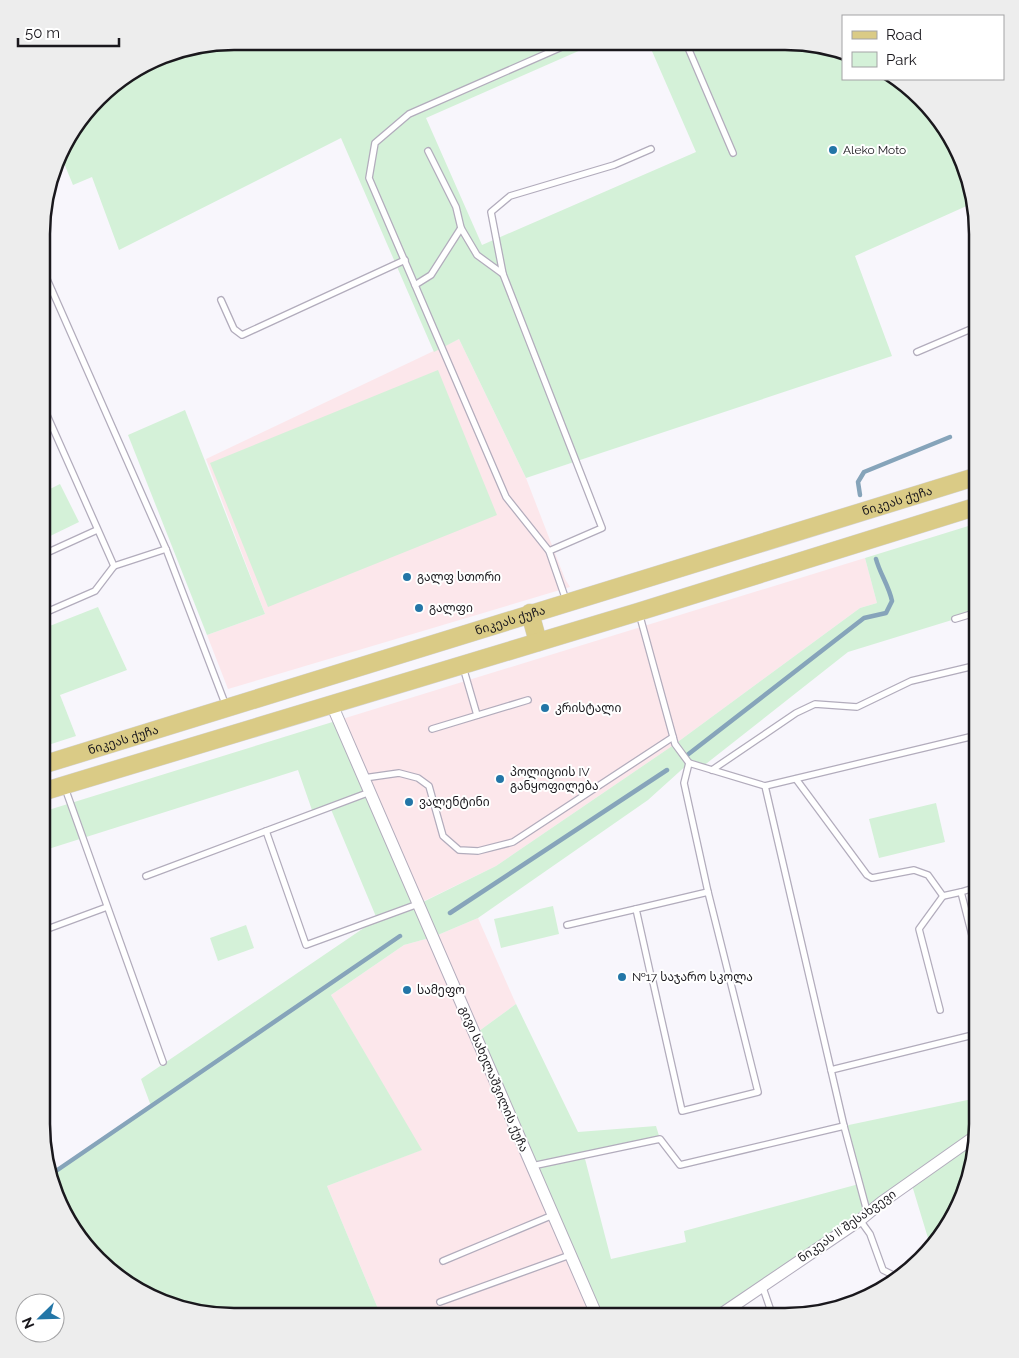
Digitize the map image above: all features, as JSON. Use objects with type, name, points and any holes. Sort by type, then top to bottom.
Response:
[{"type":"main road","name":"ნიკეას ქუჩა","points":[[50,763],[969,479]]},
{"type":"main road","points":[[50,790],[638,612],[969,509]]},
{"type":"main road","points":[[530,613],[538,642]]},
{"type":"street","name":"გივი სახელაშვილის ქუჩა","points":[[332,705],[593,1308]]},
{"type":"street","name":"ნიკეას II შესახვევი","points":[[729,1308],[864,1218],[882,1202],[968,1141]]},
{"type":"lane","points":[[555,50],[409,114],[375,143],[370,178],[506,497],[549,551],[567,602]]},
{"type":"lane","points":[[689,50],[733,153]]},
{"type":"lane","points":[[549,551],[602,528],[503,274],[491,212],[510,196],[614,165],[651,149]]},
{"type":"lane","points":[[428,151],[456,208],[461,228],[478,255],[503,274]]},
{"type":"lane","points":[[415,285],[431,275],[461,228]]},
{"type":"lane","points":[[221,300],[234,329],[242,335],[250,333],[288,312],[405,260]]},
{"type":"lane","points":[[50,287],[166,549],[227,708]]},
{"type":"lane","points":[[917,352],[969,330]]},
{"type":"lane","points":[[50,423],[114,566]]},
{"type":"lane","points":[[50,551],[97,530]]},
{"type":"lane","points":[[50,611],[95,591],[114,566],[166,549]]},
{"type":"lane","points":[[638,612],[675,744],[690,763],[766,786],[969,737]]},
{"type":"lane","points":[[955,619],[969,615]]},
{"type":"lane","points":[[463,665],[477,715]]},
{"type":"lane","points":[[712,770],[796,713],[815,704],[857,707],[911,681],[969,667]]},
{"type":"lane","points":[[432,729],[528,700]]},
{"type":"lane","points":[[364,778],[399,773],[418,778],[429,786],[444,836],[459,850],[478,851],[513,842],[673,738]]},
{"type":"lane","points":[[653,982],[682,1111],[758,1092],[708,892],[684,783],[690,763]]},
{"type":"lane","points":[[796,779],[867,874],[877,879],[914,870],[928,875],[943,896]]},
{"type":"lane","points":[[64,786],[163,1062]]},
{"type":"lane","points":[[766,786],[864,1218],[883,1270],[891,1274]]},
{"type":"lane","points":[[146,876],[370,792]]},
{"type":"lane","points":[[266,830],[306,945],[418,904]]},
{"type":"lane","points":[[940,1010],[919,929],[943,896],[969,890]]},
{"type":"lane","points":[[567,925],[708,892]]},
{"type":"lane","points":[[961,892],[969,924]]},
{"type":"lane","points":[[50,928],[107,907]]},
{"type":"lane","points":[[636,909],[650,972]]},
{"type":"lane","points":[[831,1070],[969,1036]]},
{"type":"lane","points":[[532,1166],[660,1138],[680,1165],[844,1126]]},
{"type":"lane","points":[[443,1261],[553,1216]]},
{"type":"lane","points":[[440,1302],[570,1255]]},
{"type":"lane","points":[[762,1285],[769,1308]]},
{"type":"shaded area","points":[[459,339],[526,478],[565,579],[570,587],[228,689],[207,635],[265,614],[206,459]]},
{"type":"shaded area","points":[[865,558],[877,603],[860,608],[675,744],[496,866],[418,904],[339,720]]},
{"type":"shaded area","points":[[478,918],[516,1004],[475,1034],[594,1308],[378,1308],[327,1186],[421,1150],[331,995],[404,945],[433,937]]},
{"type":"green space","points":[[222,50],[581,50],[426,118],[482,245],[696,152],[651,50],[797,50],[842,59],[842,80],[885,80],[915,104],[931,122],[950,153],[963,186],[966,206],[855,256],[892,356],[526,478],[459,339],[434,352],[341,138],[119,250],[92,177],[73,185],[64,163],[88,122],[104,104],[132,81],[163,64],[186,56]]},
{"type":"green space","points":[[438,370],[497,515],[268,607],[210,463]]},
{"type":"green space","points":[[185,410],[265,614],[207,635],[128,435]]},
{"type":"green space","points":[[60,484],[79,522],[50,536],[50,489]]},
{"type":"green space","points":[[969,526],[969,615],[848,652],[702,767],[689,763],[648,800],[478,918],[433,937],[404,945],[331,995],[422,1150],[327,1186],[378,1308],[222,1308],[186,1302],[163,1294],[142,1283],[122,1270],[104,1254],[88,1236],[75,1216],[64,1195],[56,1171],[151,1106],[141,1079],[377,919],[330,807],[313,813],[298,770],[50,848],[50,810],[339,720],[419,904],[496,866],[675,744],[860,608],[877,603],[865,558]]},
{"type":"green space","points":[[98,607],[127,670],[60,695],[76,736],[50,744],[50,626]]},
{"type":"green space","points":[[936,803],[945,842],[879,858],[869,819]]},
{"type":"green space","points":[[553,906],[559,934],[501,948],[494,919]]},
{"type":"green space","points":[[246,925],[254,948],[218,961],[210,938]]},
{"type":"green space","points":[[516,1004],[578,1132],[656,1126],[660,1139],[584,1155],[611,1259],[686,1242],[684,1231],[859,1184],[844,1126],[969,1100],[969,1136],[963,1172],[950,1205],[928,1239],[911,1182],[742,1299],[745,1308],[594,1308],[475,1034]]},
{"type":"waterway","points":[[860,495],[858,482],[864,472],[950,437]]},
{"type":"waterway","points":[[686,756],[864,618],[886,613],[892,601],[876,559]]},
{"type":"waterway","points":[[450,913],[667,770]]},
{"type":"waterway","points":[[56,1171],[400,936]]},
{"type":"place","name":"Aleko Moto","points":[[833,150]]},
{"type":"place","name":"გალფ სთორი","points":[[407,577]]},
{"type":"place","name":"გალფი","points":[[419,608]]},
{"type":"place","name":"კრისტალი","points":[[545,708]]},
{"type":"place","name":"პოლიციის IV განყოფილება","points":[[500,779]]},
{"type":"place","name":"ვალენტინი","points":[[409,802]]},
{"type":"place","name":"№17 საჯარო სკოლა","points":[[622,977]]},
{"type":"place","name":"სამეფო","points":[[407,990]]}]
